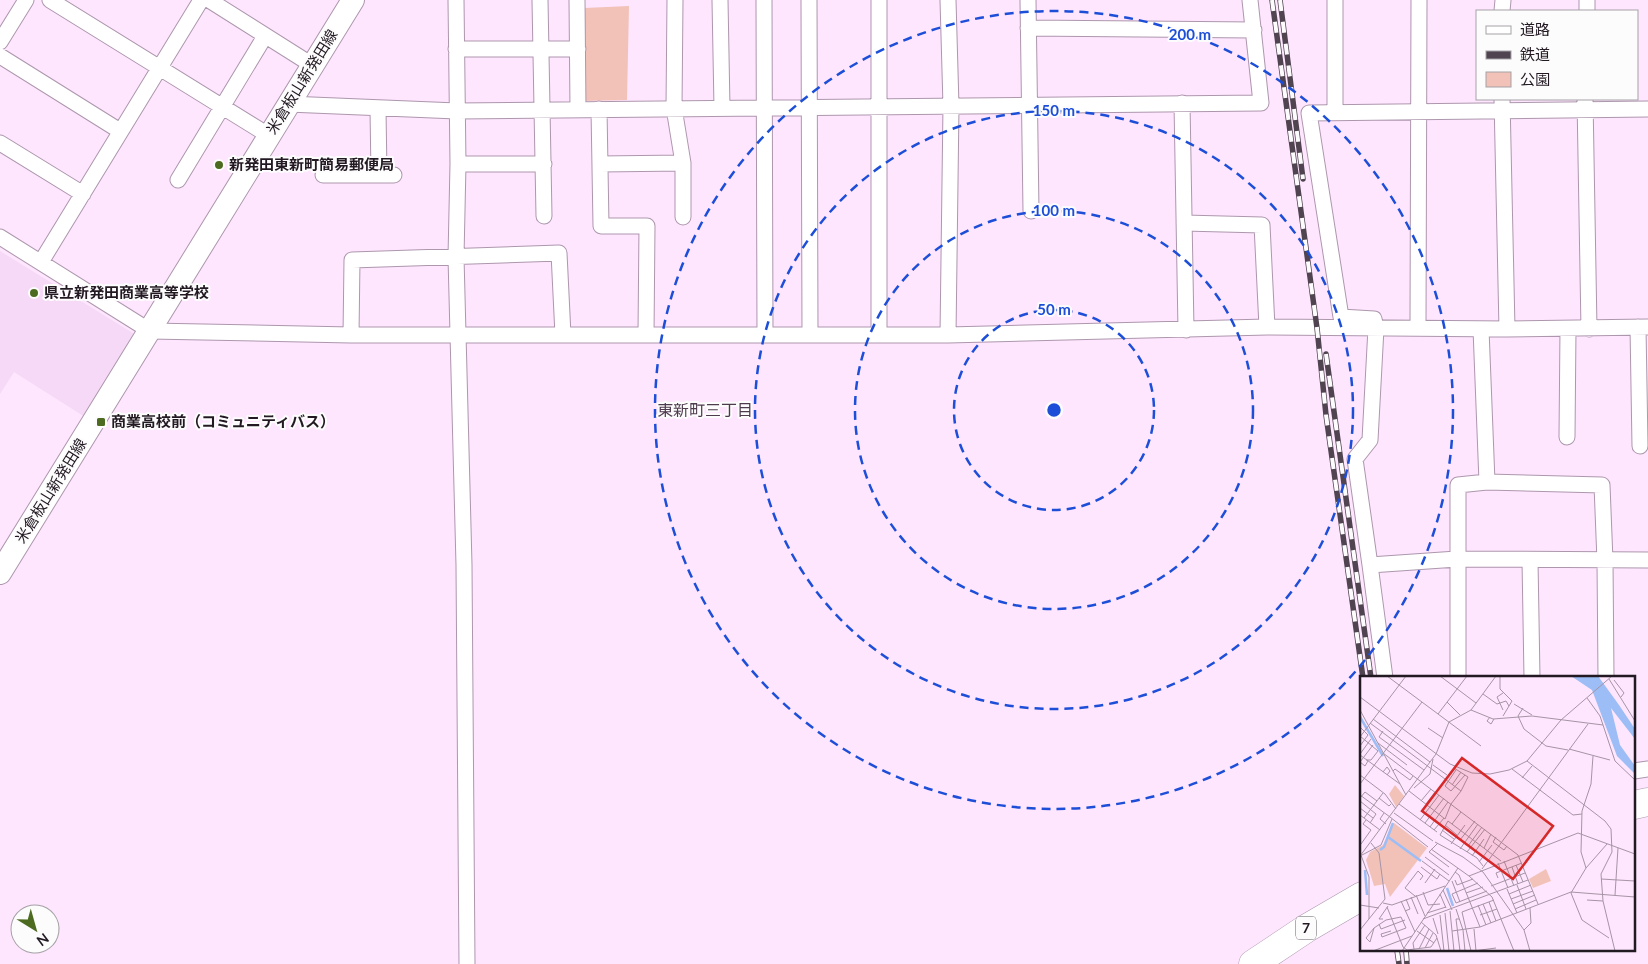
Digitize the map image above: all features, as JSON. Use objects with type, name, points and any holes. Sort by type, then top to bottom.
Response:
[{"type":"highway","name":"7","points":[[1253,964],[1307,928],[1360,897]]},
{"type":"main road","name":"米倉板山新発田線","points":[[0,573],[150,331],[268,135],[353,0]]},
{"type":"street","points":[[0,42],[26,0]]},
{"type":"street","points":[[50,0],[268,135]]},
{"type":"street","points":[[40,262],[161,68],[201,0]]},
{"type":"street","points":[[209,0],[312,65]]},
{"type":"street","points":[[456,0],[458,164],[456,257],[464,565],[467,964]]},
{"type":"street","points":[[540,0],[544,216]]},
{"type":"street","points":[[577,0],[578,110]]},
{"type":"street","points":[[675,0],[674,108],[683,163],[683,217]]},
{"type":"street","points":[[720,0],[722,108]]},
{"type":"street","points":[[764,0],[765,335]]},
{"type":"street","points":[[809,0],[810,335]]},
{"type":"street","points":[[879,335],[880,0]]},
{"type":"street","points":[[948,0],[951,106],[948,335]]},
{"type":"street","points":[[1028,0],[1031,211]]},
{"type":"street","points":[[288,104],[457,111],[1261,102],[1250,0]]},
{"type":"street","points":[[1335,0],[1335,113]]},
{"type":"street","points":[[1418,328],[1420,0]]},
{"type":"street","points":[[1028,28],[1254,30]]},
{"type":"street","points":[[178,180],[265,36]]},
{"type":"street","points":[[456,49],[578,49]]},
{"type":"street","points":[[0,56],[120,131]]},
{"type":"street","points":[[1182,103],[1186,330]]},
{"type":"street","points":[[1585,104],[1589,329]]},
{"type":"street","points":[[1385,676],[1356,459],[1370,440],[1376,328],[1374,320],[1341,317],[1309,113],[1419,112],[1502,105],[1585,104],[1648,110]]},
{"type":"street","points":[[1502,105],[1507,329]]},
{"type":"street","points":[[323,175],[386,175],[378,109]]},
{"type":"street","points":[[599,109],[601,226],[647,226],[646,335]]},
{"type":"street","points":[[0,143],[83,194]]},
{"type":"street","points":[[600,164],[683,163]]},
{"type":"street","points":[[458,164],[544,164]]},
{"type":"street","points":[[1184,223],[1262,225],[1267,327]]},
{"type":"street","points":[[0,237],[150,331],[351,335],[948,335],[1267,327],[1482,329],[1643,327],[1640,446]]},
{"type":"street","points":[[351,335],[352,260],[560,253],[563,335]]},
{"type":"street","points":[[1482,329],[1487,482]]},
{"type":"street","points":[[1568,329],[1568,437]]},
{"type":"street","points":[[1458,676],[1458,485],[1487,482],[1602,485],[1606,676]]},
{"type":"street","points":[[1370,565],[1457,559],[1648,560]]},
{"type":"street","points":[[1530,560],[1532,676]]},
{"type":"shaded area","name":"県立新発田商業高等学校","points":[[0,251],[136,335],[85,417],[14,372],[0,394]]},
{"type":"green space","points":[[629,6],[627,100],[585,101],[584,8]]},
{"type":"railway","points":[[1272,0],[1317,328],[1326,415],[1363,676]]},
{"type":"railway","points":[[1280,0],[1303,179]]},
{"type":"railway","points":[[1326,354],[1371,676]]},
{"type":"railway","points":[[1397,952],[1399,964]]},
{"type":"railway","points":[[1406,952],[1407,964]]},
{"type":"place","name":"新発田東新町簡易郵便局","points":[[219,165]]},
{"type":"place","name":"県立新発田商業高等学校","points":[[34,293]]},
{"type":"place","name":"商業高校前（コミュニティバス）","points":[[101,422]]},
{"type":"district","name":"東新町三丁目","points":[[705,410]]}]
